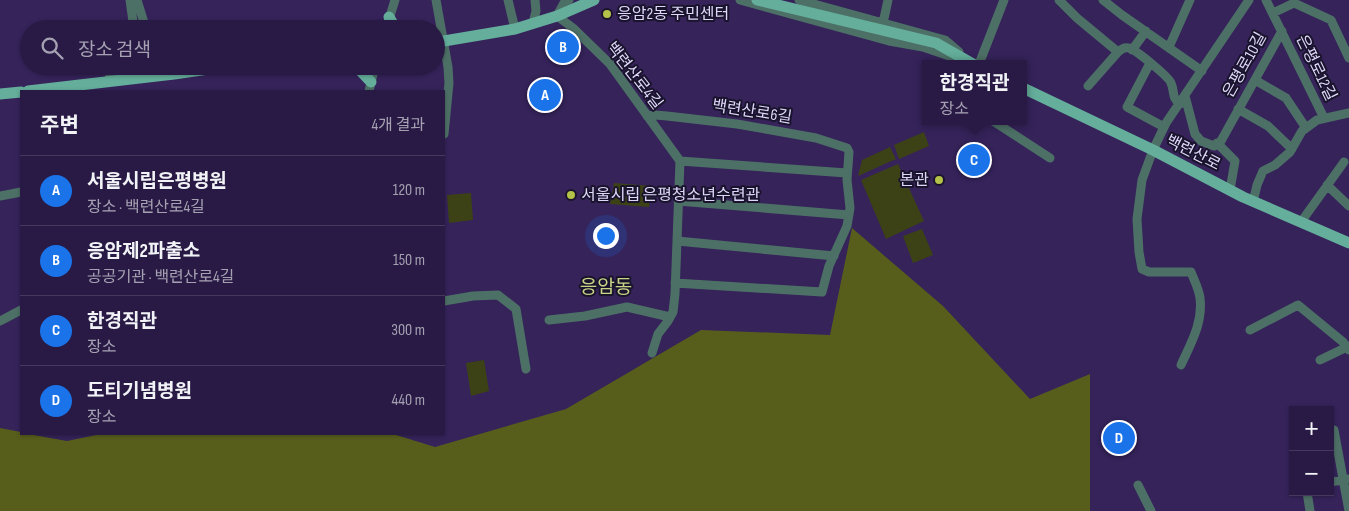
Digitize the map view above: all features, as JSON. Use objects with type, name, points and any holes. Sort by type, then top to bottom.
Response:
[{"type":"main road","points":[[445,40],[515,29],[557,16],[594,0]]},
{"type":"main road","points":[[757,0],[936,43],[965,60]]},
{"type":"main road","points":[[389,16],[391,20]]},
{"type":"main road","points":[[37,90],[106,82],[143,75]]},
{"type":"main road","points":[[362,75],[370,86]]},
{"type":"main road","name":"백련산로","points":[[1027,90],[1153,150],[1253,202],[1349,243]]},
{"type":"main road","points":[[0,94],[20,92]]},
{"type":"street","points":[[130,0],[133,20]]},
{"type":"street","points":[[136,0],[143,20]]},
{"type":"street","points":[[388,20],[395,0]]},
{"type":"street","points":[[436,0],[438,20]]},
{"type":"street","points":[[508,0],[515,29]]},
{"type":"street","points":[[533,23],[536,11],[535,0]]},
{"type":"street","points":[[557,16],[564,3],[570,0]]},
{"type":"street","points":[[740,0],[889,41],[923,46],[961,60]]},
{"type":"street","points":[[799,0],[945,40],[968,60]]},
{"type":"street","points":[[883,23],[888,0]]},
{"type":"street","points":[[981,60],[1004,0]]},
{"type":"street","points":[[1059,0],[1076,18],[1118,52]]},
{"type":"street","points":[[1104,0],[1122,15],[1202,71]]},
{"type":"street","points":[[1169,47],[1190,0]]},
{"type":"street","name":"은평로10길","points":[[1181,365],[1197,331],[1201,314],[1200,296],[1191,272],[1149,272],[1142,270],[1137,219],[1142,180],[1164,127],[1249,0]]},
{"type":"street","name":"은평로10길","points":[[1217,143],[1221,141],[1282,31],[1266,0]]},
{"type":"street","name":"은평로12길","points":[[1273,13],[1294,3],[1331,20],[1349,58]]},
{"type":"street","name":"백련산로4길","points":[[557,16],[573,28],[610,64],[680,161]]},
{"type":"street","points":[[1132,50],[1146,31]]},
{"type":"street","name":"은평로12길","points":[[1282,31],[1324,118]]},
{"type":"street","points":[[1088,86],[1123,48],[1129,48],[1150,63],[1171,82],[1174,100],[1182,100],[1196,134],[1201,141],[1214,146],[1217,143],[1235,161],[1230,190]]},
{"type":"street","points":[[445,57],[449,83],[445,124]]},
{"type":"street","points":[[1150,63],[1127,107],[1164,127]]},
{"type":"street","points":[[106,82],[112,75]]},
{"type":"street","points":[[1255,80],[1286,98],[1306,128]]},
{"type":"street","points":[[1238,109],[1268,126],[1292,149]]},
{"type":"street","name":"은평로12길","points":[[1253,202],[1263,171],[1275,165],[1290,152],[1302,131],[1317,120],[1349,113]]},
{"type":"street","name":"백련산로6길","points":[[647,116],[667,116],[737,124],[816,138],[847,148],[849,152],[847,173]]},
{"type":"street","points":[[999,125],[1050,158]]},
{"type":"street","points":[[652,353],[658,334],[673,312],[676,283],[680,161],[847,173],[850,208],[847,226],[829,266],[822,292],[676,283]]},
{"type":"street","points":[[1301,222],[1344,162]]},
{"type":"street","points":[[1327,185],[1349,206]]},
{"type":"street","points":[[0,196],[20,192]]},
{"type":"street","points":[[678,201],[849,215]]},
{"type":"street","points":[[677,241],[834,256]]},
{"type":"street","points":[[445,301],[498,294],[516,309],[526,369]]},
{"type":"street","points":[[1250,330],[1298,305],[1348,348],[1320,360]]},
{"type":"street","points":[[549,320],[585,316],[626,307],[670,317]]},
{"type":"street","points":[[0,321],[20,311]]},
{"type":"street","points":[[1334,430],[1346,479],[1349,511]]},
{"type":"street","points":[[1138,485],[1151,511]]},
{"type":"street","points":[[1308,496],[1310,511]]},
{"type":"green space","points":[[924,132],[929,146],[899,159],[894,145]]},
{"type":"green space","points":[[890,147],[896,159],[858,176],[862,160]]},
{"type":"green space","points":[[898,164],[924,221],[886,239],[861,180]]},
{"type":"green space","points":[[614,183],[652,186],[649,207],[610,204]]},
{"type":"green space","points":[[471,193],[473,220],[449,223],[447,195]]},
{"type":"green space","points":[[852,228],[943,306],[1030,399],[1090,374],[1090,511],[0,511],[0,428],[20,432],[20,435],[34,435],[67,441],[96,435],[396,435],[435,447],[566,409],[701,330],[830,335]]},
{"type":"green space","points":[[922,229],[933,255],[913,263],[903,236]]},
{"type":"green space","points":[[484,360],[489,391],[471,396],[466,363]]},
{"type":"place","name":"응암2동 주민센터","points":[[607,14]]},
{"type":"place","name":"응암제2파출소","points":[[563,47]]},
{"type":"place","name":"서울시립은평병원","points":[[545,95]]},
{"type":"place","name":"한경직관","points":[[974,160]]},
{"type":"place","name":"본관","points":[[939,180]]},
{"type":"place","name":"서울시립 은평청소년수련관","points":[[571,195]]},
{"type":"place","name":"도티기념병원","points":[[1119,438]]},
{"type":"district","name":"응암동","points":[[606,287]]}]
